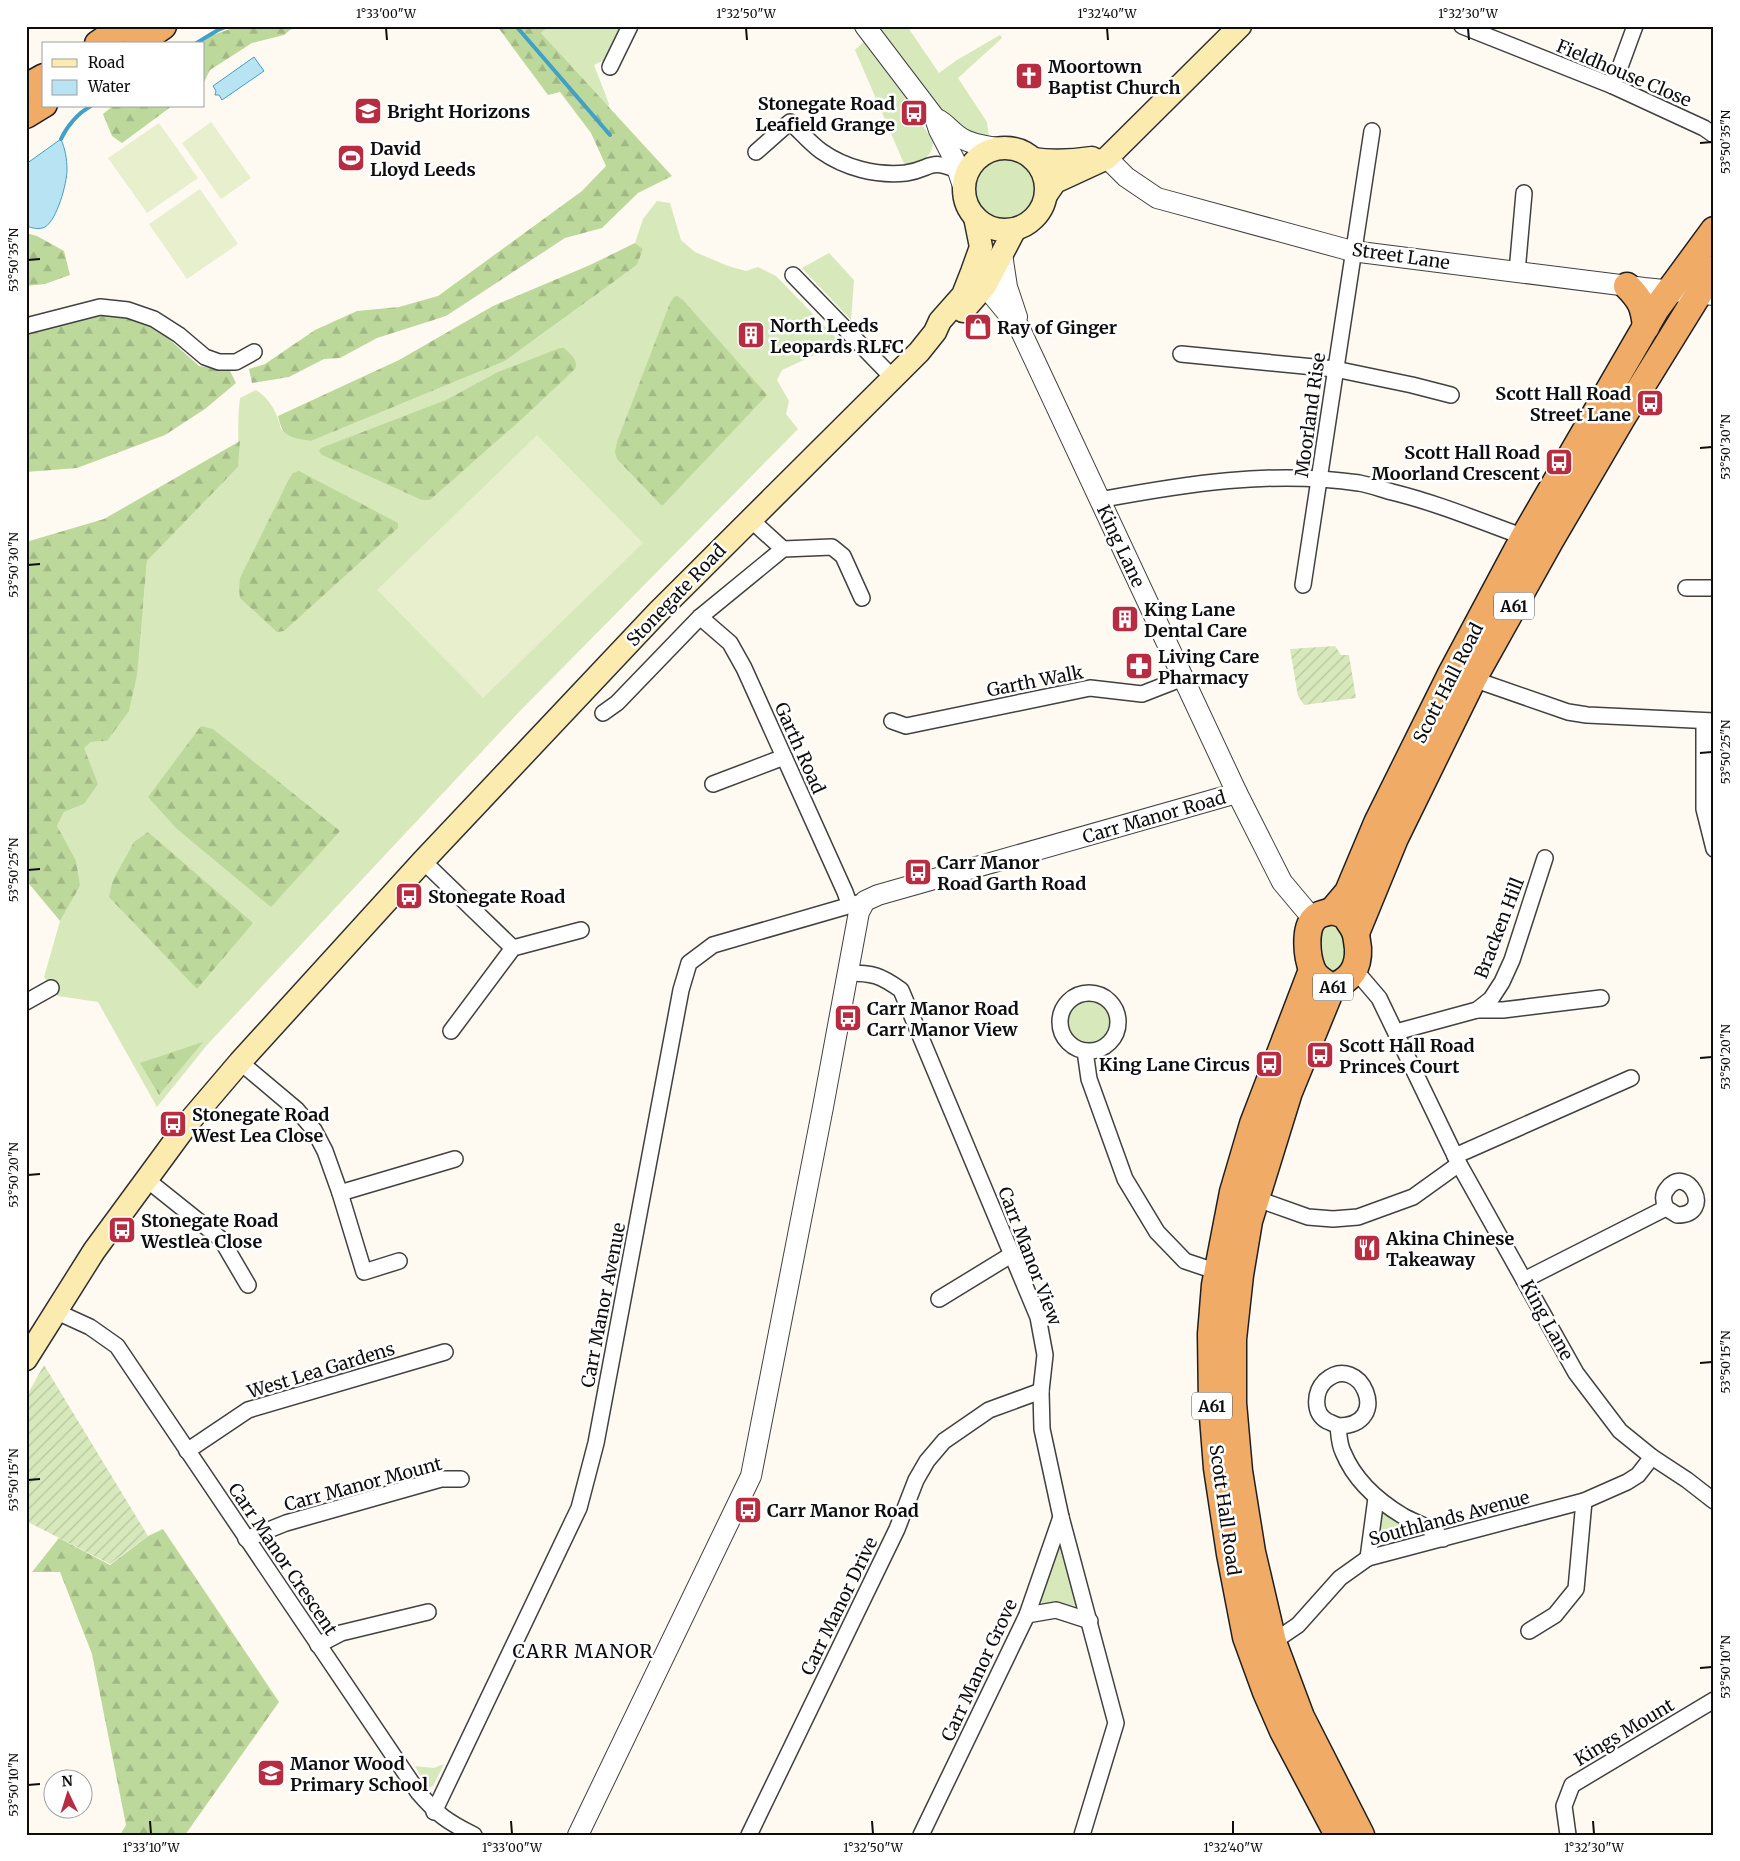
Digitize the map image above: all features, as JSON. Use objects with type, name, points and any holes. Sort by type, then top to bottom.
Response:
[{"type":"highway","points":[[101,42],[124,26]]},
{"type":"highway","points":[[140,42],[163,26]]},
{"type":"highway","points":[[26,87],[42,78]]},
{"type":"highway","points":[[26,115],[42,105]]},
{"type":"highway","name":"Scott Hall Road","points":[[1322,915],[1348,892],[1381,814],[1452,672],[1524,538],[1646,327],[1670,290],[1714,230]]},
{"type":"highway","name":"Scott Hall Road","points":[[1356,933],[1395,838],[1473,679],[1550,541],[1706,294],[1714,269]]},
{"type":"highway","points":[[1628,286],[1638,296],[1644,310],[1646,327]]},
{"type":"highway","points":[[1591,422],[1629,376],[1675,304],[1684,297],[1706,294]]},
{"type":"highway","points":[[1322,915],[1345,915],[1356,933]]},
{"type":"highway","name":"A61","points":[[1322,915],[1308,933],[1307,950],[1312,970],[1320,979],[1332,987],[1342,984],[1355,970],[1358,955],[1356,933]]},
{"type":"highway","name":"Scott Hall Road","points":[[1312,970],[1253,1124],[1244,1195],[1249,1221],[1233,1339],[1233,1403],[1239,1471],[1252,1552],[1273,1642],[1301,1717],[1362,1835]]},
{"type":"highway","name":"Scott Hall Road","points":[[1332,987],[1244,1195],[1218,1272],[1211,1334],[1212,1404],[1219,1478],[1230,1554],[1246,1636],[1266,1692],[1283,1731],[1334,1833]]},
{"type":"main road","points":[[1107,158],[1053,162],[1034,159],[1014,149],[999,148],[988,152],[974,162],[965,178],[960,180],[969,209],[984,224],[994,228],[1015,229],[1026,224],[1036,216],[1046,195],[1055,182],[1107,158],[1240,26]]},
{"type":"main road","points":[[1034,159],[1041,169],[1046,182],[1046,195]]},
{"type":"main road","points":[[975,217],[981,247],[979,279]]},
{"type":"main road","points":[[979,279],[1002,254],[1015,229]]},
{"type":"main road","name":"Stonegate Road","points":[[934,332],[946,328],[968,306],[979,279]]},
{"type":"main road","name":"Stonegate Road","points":[[28,1353],[94,1251],[146,1179],[188,1123],[240,1062],[423,861],[658,612],[919,352],[940,321],[979,279]]},
{"type":"street","points":[[610,67],[630,26]]},
{"type":"street","points":[[865,26],[937,124],[960,180]]},
{"type":"street","name":"Fieldhouse Close","points":[[1462,26],[1613,86],[1704,128],[1714,135]]},
{"type":"street","points":[[1613,86],[1635,26]]},
{"type":"street","points":[[756,152],[790,122],[820,151],[853,167],[883,173],[904,173],[920,170],[930,164],[940,164],[960,180]]},
{"type":"street","points":[[937,124],[947,124],[957,136],[977,144],[999,148]]},
{"type":"street","points":[[930,164],[937,150],[937,124]]},
{"type":"street","name":"Moorland Rise","points":[[1303,585],[1320,480],[1352,251],[1372,131]]},
{"type":"street","name":"Street Lane","points":[[1107,158],[1126,177],[1156,198],[1352,251],[1706,294]]},
{"type":"street","points":[[1517,272],[1524,193]]},
{"type":"street","name":"King Lane","points":[[1002,254],[1007,287],[1018,318],[1019,328]]},
{"type":"street","points":[[793,275],[893,378]]},
{"type":"street","name":"King Lane","points":[[979,279],[1019,328],[1237,793],[1282,882],[1322,915]]},
{"type":"street","name":"King Lane","points":[[968,306],[982,305],[993,308],[1019,328]]},
{"type":"street","points":[[26,326],[100,307],[128,310],[154,319],[179,335],[205,356],[219,362],[236,362],[254,352]]},
{"type":"street","points":[[1181,354],[1335,369],[1451,395]]},
{"type":"street","points":[[1100,500],[1202,482],[1243,479],[1320,480],[1360,483],[1411,497],[1524,538]]},
{"type":"street","points":[[751,520],[783,549],[832,546],[843,556],[862,598]]},
{"type":"street","name":"Stonegate Road","points":[[603,713],[618,703],[700,616],[783,549]]},
{"type":"street","points":[[1686,588],[1714,588]]},
{"type":"street","name":"Garth Road","points":[[700,616],[730,643],[744,668],[846,892],[857,904]]},
{"type":"street","name":"Garth Walk","points":[[892,721],[906,726],[1090,688],[1142,694],[1183,678]]},
{"type":"street","points":[[1473,679],[1568,712],[1587,715],[1709,721],[1704,809],[1714,849]]},
{"type":"street","points":[[713,784],[784,756]]},
{"type":"street","name":"Carr Manor Road","points":[[857,904],[878,895],[1237,793]]},
{"type":"street","name":"Bracken Hill","points":[[1396,1032],[1477,1010],[1491,999],[1502,982],[1512,960],[1545,858]]},
{"type":"street","points":[[423,861],[513,948]]},
{"type":"street","points":[[578,1835],[751,1476],[824,1107],[859,912],[857,904]]},
{"type":"street","name":"Carr Manor Avenue","points":[[434,1812],[579,1508],[596,1443],[681,990],[689,963],[713,946],[857,904]]},
{"type":"street","points":[[451,1031],[513,948],[581,930]]},
{"type":"street","name":"King Lane","points":[[1355,970],[1379,998],[1457,1160],[1576,1372],[1620,1432],[1714,1501]]},
{"type":"street","name":"Carr Manor View","points":[[847,973],[863,973],[882,977],[901,990],[1038,1317],[1045,1355],[1041,1391],[1042,1429],[1061,1517],[1116,1723],[1082,1835]]},
{"type":"street","points":[[26,1002],[51,988]]},
{"type":"street","points":[[1477,1010],[1503,1010],[1601,998]]},
{"type":"street","points":[[1085,1051],[1089,1079],[1125,1179],[1157,1232],[1184,1261],[1218,1272]]},
{"type":"street","points":[[240,1062],[297,1110],[314,1130],[340,1193],[364,1272],[399,1261]]},
{"type":"street","points":[[1244,1195],[1308,1217],[1333,1219],[1358,1217],[1413,1197],[1457,1160],[1631,1078]]},
{"type":"street","points":[[340,1193],[455,1159]]},
{"type":"street","points":[[146,1179],[221,1239],[248,1285]]},
{"type":"street","points":[[1524,1280],[1666,1208]]},
{"type":"street","points":[[939,1299],[1011,1255]]},
{"type":"street","name":"Carr Manor Crescent","points":[[55,1311],[90,1327],[117,1346],[418,1792],[434,1812],[448,1822],[474,1835]]},
{"type":"street","name":"West Lea Gardens","points":[[187,1452],[248,1410],[445,1352]]},
{"type":"street","name":"Carr Manor Drive","points":[[749,1835],[892,1538],[916,1480],[927,1460],[944,1441],[989,1410],[1041,1391]]},
{"type":"street","points":[[1338,1426],[1342,1452],[1376,1498],[1404,1516],[1434,1530],[1443,1539]]},
{"type":"street","name":"Southlands Avenue","points":[[1273,1642],[1298,1624],[1340,1578],[1368,1558],[1584,1501],[1627,1482],[1638,1475],[1652,1457]]},
{"type":"street","name":"Carr Manor Mount","points":[[246,1539],[286,1523],[441,1479],[462,1479]]},
{"type":"street","points":[[1368,1558],[1376,1498]]},
{"type":"street","points":[[1529,1631],[1555,1615],[1576,1589],[1584,1501]]},
{"type":"street","name":"Carr Manor Grove","points":[[921,1835],[1028,1615],[1061,1517]]},
{"type":"street","points":[[1028,1615],[1056,1610],[1090,1621]]},
{"type":"street","points":[[318,1645],[341,1634],[428,1612]]},
{"type":"street","name":"Kings Mount","points":[[1568,1835],[1564,1806],[1572,1785],[1714,1700]]},
{"type":"green space","points":[[239,26],[295,26],[284,35],[252,43],[210,70],[205,80],[205,42],[203,42],[213,35]]},
{"type":"green space","points":[[497,26],[549,26],[541,33],[672,176],[638,193],[602,228],[565,238],[446,316],[377,338],[340,358],[324,359],[289,377],[252,383],[249,369],[265,364],[315,330],[357,311],[399,307],[438,296],[582,191],[606,166],[591,133],[560,92],[548,95]]},
{"type":"green space","points":[[549,26],[627,26],[607,59],[594,65],[609,104],[608,108],[541,33]]},
{"type":"green space","points":[[876,26],[907,26],[939,73],[957,60],[1000,35],[1002,38],[958,78],[987,122],[989,138],[979,137],[953,124],[930,98]]},
{"type":"green space","points":[[865,40],[906,93],[908,106],[933,140],[931,152],[925,159],[905,166],[855,50]]},
{"type":"green space","points":[[110,108],[169,108],[122,143],[112,136],[103,114]]},
{"type":"green space","points":[[211,122],[251,178],[221,199],[182,143]]},
{"type":"green space","points":[[159,123],[198,178],[147,213],[108,158]]},
{"type":"green space","points":[[1005,158],[1023,164],[1031,172],[1037,190],[1031,208],[1023,216],[1005,222],[987,216],[979,208],[973,190],[979,172],[987,164]]},
{"type":"green space","points":[[200,189],[238,244],[187,279],[149,224]]},
{"type":"green space","points":[[657,201],[670,203],[681,240],[695,252],[728,266],[746,271],[758,267],[776,276],[841,343],[782,370],[777,380],[789,401],[786,414],[798,429],[519,712],[207,1045],[157,1107],[98,1002],[58,996],[44,977],[60,921],[80,886],[57,826],[64,812],[84,804],[83,748],[91,742],[107,741],[143,608],[147,561],[238,467],[240,398],[256,390],[272,406],[281,429],[311,441],[505,361],[637,265],[643,249],[635,243],[643,219]]},
{"type":"green space","points":[[26,233],[37,236],[64,251],[70,275],[45,284],[26,286]]},
{"type":"green space","points":[[635,243],[643,249],[637,265],[505,361],[311,441],[288,435],[282,429],[278,416],[399,360],[493,306],[590,265]]},
{"type":"green space","points":[[829,253],[854,280],[851,320],[802,268]]},
{"type":"green space","points":[[677,296],[683,300],[767,395],[661,505],[617,459],[615,452],[617,442],[670,303]]},
{"type":"green space","points":[[103,314],[122,315],[159,330],[199,366],[230,371],[236,383],[205,409],[165,435],[77,468],[26,472],[26,334]]},
{"type":"green space","points":[[564,348],[573,357],[576,363],[575,369],[430,500],[422,500],[322,455],[319,451],[321,448],[446,400],[498,372]]},
{"type":"green space","points":[[537,435],[643,543],[483,698],[377,590]]},
{"type":"green space","points":[[240,441],[238,467],[147,561],[137,675],[129,711],[107,741],[91,742],[84,748],[98,784],[84,804],[64,812],[57,826],[76,861],[80,886],[60,921],[26,880],[26,542],[104,519]]},
{"type":"green space","points":[[299,471],[398,523],[398,528],[284,631],[277,632],[240,598],[240,578],[289,479],[293,473]]},
{"type":"green space","points":[[1335,646],[1341,655],[1349,655],[1356,698],[1304,705],[1298,696],[1290,649]]},
{"type":"green space","points":[[201,726],[213,729],[340,831],[271,907],[177,829],[148,797]]},
{"type":"green space","points":[[148,832],[253,923],[197,989],[109,897],[113,880],[134,842]]},
{"type":"green space","points":[[1339,923],[1351,963],[1333,973],[1325,969],[1318,947],[1323,925]]},
{"type":"green space","points":[[1084,999],[1094,999],[1108,1009],[1112,1022],[1108,1035],[1102,1041],[1094,1045],[1084,1045],[1070,1035],[1066,1027],[1066,1017],[1076,1003]]},
{"type":"green space","points":[[203,1042],[159,1095],[140,1063]]},
{"type":"green space","points":[[44,1365],[148,1536],[110,1564],[26,1521],[26,1397]]},
{"type":"green space","points":[[1382,1512],[1422,1530],[1421,1533],[1378,1543]]},
{"type":"green space","points":[[163,1529],[279,1702],[185,1835],[120,1835],[126,1825],[92,1654],[60,1572],[32,1572],[59,1538],[110,1565],[148,1536]]},
{"type":"green space","points":[[1058,1544],[1065,1544],[1080,1604],[1075,1606],[1057,1602],[1042,1604],[1040,1597]]},
{"type":"green space","points":[[444,1764],[433,1786],[427,1788],[415,1766],[434,1768]]},
{"type":"water","points":[[254,57],[264,71],[222,100],[219,95],[215,95],[216,91],[213,86]]},
{"type":"water","points":[[61,139],[66,154],[67,170],[63,192],[54,217],[43,228],[38,229],[26,226],[26,164]]},
{"type":"waterway","points":[[198,42],[228,26]]},
{"type":"waterway","points":[[516,26],[610,135]]},
{"type":"waterway","points":[[61,139],[73,120],[88,108]]},
{"type":"place","name":"Moortown Baptist Church","points":[[1029,76]]},
{"type":"place","name":"Bright Horizons","points":[[368,111]]},
{"type":"place","name":"Stonegate Road Leafield Grange","points":[[914,113]]},
{"type":"place","name":"David Lloyd Leeds","points":[[351,158]]},
{"type":"place","name":"Ray of Ginger","points":[[978,327]]},
{"type":"place","name":"North Leeds Leopards RLFC","points":[[751,335]]},
{"type":"place","name":"Scott Hall Road Street Lane","points":[[1650,403]]},
{"type":"place","name":"Scott Hall Road Moorland Crescent","points":[[1559,462]]},
{"type":"place","name":"King Lane Dental Care","points":[[1125,619]]},
{"type":"place","name":"Living Care Pharmacy","points":[[1139,666]]},
{"type":"place","name":"Carr Manor Road Garth Road","points":[[918,872]]},
{"type":"place","name":"Stonegate Road","points":[[409,896]]},
{"type":"place","name":"Carr Manor Road Carr Manor View","points":[[848,1018]]},
{"type":"place","name":"Scott Hall Road Princes Court","points":[[1320,1055]]},
{"type":"place","name":"King Lane Circus","points":[[1269,1064]]},
{"type":"place","name":"Stonegate Road West Lea Close","points":[[173,1124]]},
{"type":"place","name":"Stonegate Road Westlea Close","points":[[122,1230]]},
{"type":"place","name":"Akina Chinese Takeaway","points":[[1367,1248]]},
{"type":"place","name":"Carr Manor Road","points":[[748,1510]]},
{"type":"place","name":"Manor Wood Primary School","points":[[271,1773]]},
{"type":"district","name":"CARR MANOR","points":[[583,1651]]}]
